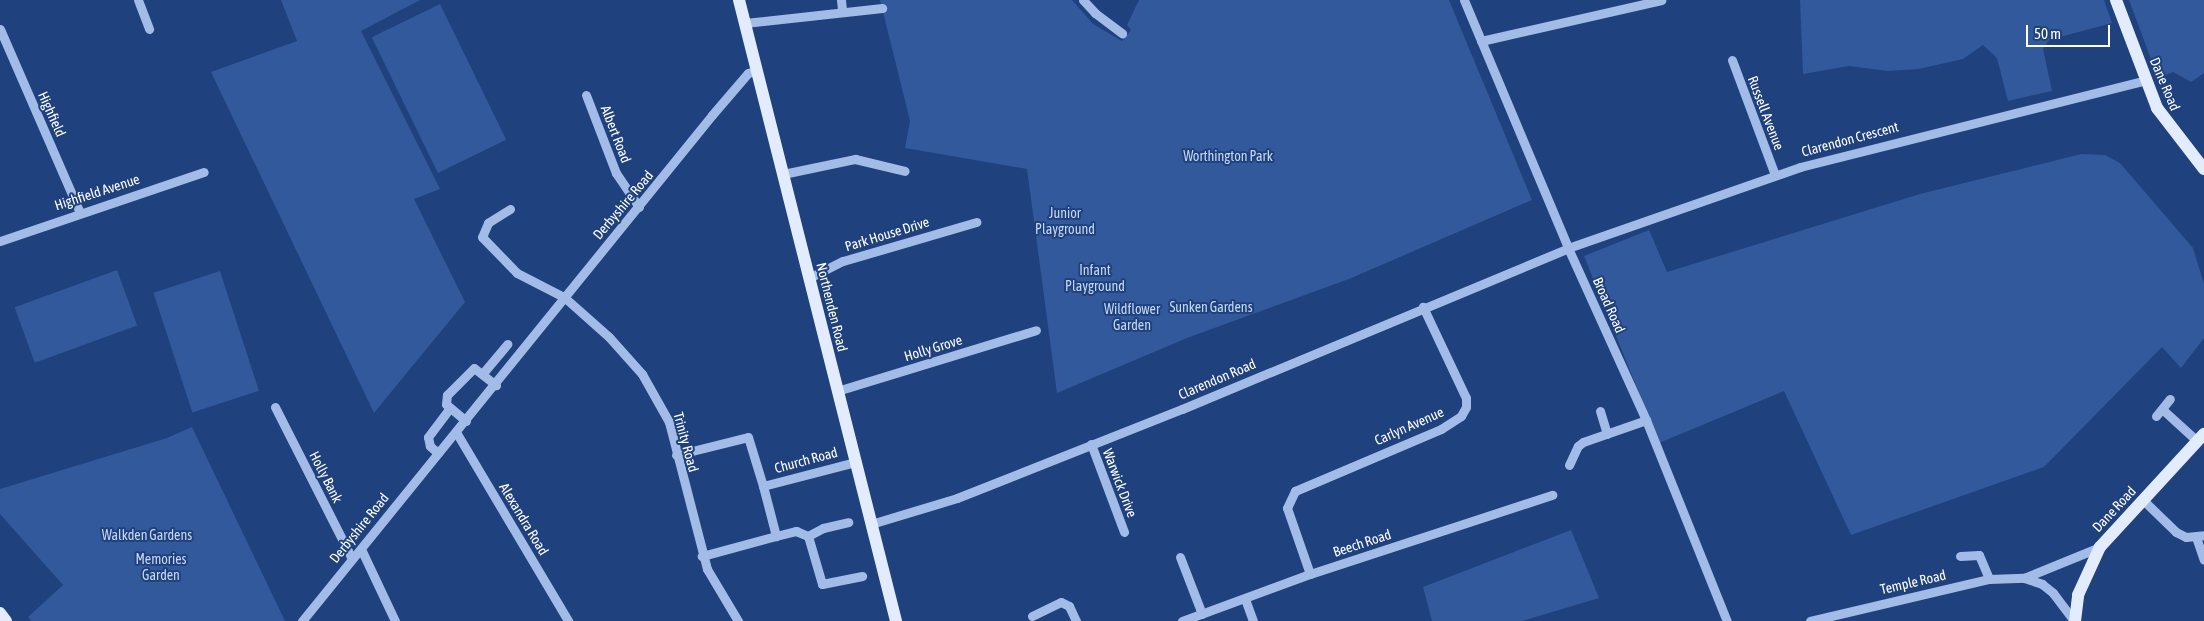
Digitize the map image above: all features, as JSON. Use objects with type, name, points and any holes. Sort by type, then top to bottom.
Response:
[{"type":"main road","name":"Northenden Road","points":[[740,0],[896,621]]},
{"type":"main road","name":"Dane Road","points":[[2116,0],[2157,108],[2168,126],[2204,169]]},
{"type":"main road","name":"Dane Road","points":[[2074,621],[2083,579],[2100,547],[2201,438]]},
{"type":"main road","points":[[0,613],[6,621]]},
{"type":"street","points":[[138,0],[149,29]]},
{"type":"street","points":[[841,0],[842,10]]},
{"type":"street","points":[[1083,0],[1107,23],[1122,32]]},
{"type":"street","name":"Broad Road","points":[[1464,0],[1568,248],[1646,420],[1727,621]]},
{"type":"street","points":[[1481,41],[1661,0]]},
{"type":"street","points":[[745,23],[842,10],[882,8]]},
{"type":"street","name":"Highfield","points":[[0,29],[80,211]]},
{"type":"street","name":"Russell Avenue","points":[[1732,60],[1775,175]]},
{"type":"street","name":"Derbyshire Road","points":[[302,621],[438,453],[496,385],[564,297],[639,208],[730,94],[748,73],[757,70]]},
{"type":"street","name":"Clarendon Crescent","points":[[1568,248],[1815,161],[2146,80]]},
{"type":"street","name":"Albert Road","points":[[586,95],[616,173],[639,208]]},
{"type":"street","points":[[783,174],[854,159],[904,171]]},
{"type":"street","name":"Highfield Avenue","points":[[0,240],[80,211],[204,172]]},
{"type":"street","name":"Trinity Road","points":[[510,209],[488,223],[482,237],[517,273],[564,297],[642,374],[665,414],[702,556],[738,621]]},
{"type":"street","name":"Park House Drive","points":[[809,278],[843,261],[976,222]]},
{"type":"street","name":"Clarendon Road","points":[[871,524],[958,498],[1568,248]]},
{"type":"street","name":"Carlyn Avenue","points":[[1310,574],[1293,527],[1288,502],[1300,487],[1441,429],[1460,416],[1466,407],[1466,398],[1423,307]]},
{"type":"street","name":"Holly Grove","points":[[837,391],[1036,330]]},
{"type":"street","points":[[483,373],[507,344]]},
{"type":"street","points":[[500,352],[513,362]]},
{"type":"street","points":[[466,421],[450,408],[445,400],[469,370],[474,368],[483,373],[496,385]]},
{"type":"street","points":[[2170,399],[2159,413],[2201,438]]},
{"type":"street","name":"Holly Bank","points":[[276,407],[352,559]]},
{"type":"street","points":[[438,453],[430,446],[428,437],[450,408]]},
{"type":"street","points":[[1600,410],[1607,434]]},
{"type":"street","points":[[1569,465],[1578,446],[1646,420]]},
{"type":"street","name":"Alexandra Road","points":[[456,432],[568,621]]},
{"type":"street","points":[[676,455],[748,437],[776,536]]},
{"type":"street","name":"Warwick Drive","points":[[1091,444],[1124,532]]},
{"type":"street","name":"Church Road","points":[[763,486],[855,462]]},
{"type":"street","name":"Beech Road","points":[[1182,621],[1310,574],[1552,495]]},
{"type":"street","points":[[2143,500],[2176,532],[2186,537],[2200,536],[2204,560]]},
{"type":"street","points":[[808,536],[823,528],[848,522]]},
{"type":"street","points":[[702,556],[796,531],[808,536]]},
{"type":"street","points":[[808,536],[822,584],[862,576]]},
{"type":"street","name":"Temple Road","points":[[2024,578],[2100,547]]},
{"type":"street","points":[[361,549],[395,621]]},
{"type":"street","points":[[1960,556],[1979,555],[1989,578]]},
{"type":"street","points":[[1180,557],[1202,614]]},
{"type":"street","name":"Temple Road","points":[[1810,621],[1989,578],[2024,578],[2042,584],[2063,603],[2074,621]]},
{"type":"street","points":[[1245,599],[1253,621]]},
{"type":"street","points":[[1032,616],[1062,602],[1069,606],[1076,621]]},
{"type":"green space","points":[[281,0],[420,0],[361,31],[440,189],[414,199],[465,302],[374,413],[211,72],[297,41]]},
{"type":"green space","name":"Worthington Park","points":[[880,0],[1072,0],[1093,24],[1122,41],[1131,30],[1127,25],[1139,0],[1449,0],[1532,200],[1349,279],[1187,338],[1057,393],[1027,169],[905,148],[910,121]]},
{"type":"green space","points":[[1800,0],[2104,0],[2112,23],[2049,40],[2043,49],[2052,91],[2008,101],[1997,58],[1983,45],[1963,59],[1919,69],[1888,71],[1849,66],[1803,74]]},
{"type":"green space","points":[[2129,0],[2204,0],[2204,73],[2191,82],[2173,72],[2158,78]]},
{"type":"green space","points":[[440,4],[506,140],[438,173],[372,37]]},
{"type":"green space","points":[[2081,154],[2105,155],[2120,163],[2193,248],[2204,284],[2204,338],[2181,368],[2162,347],[2044,467],[1851,535],[1784,391],[1659,443],[1584,256],[1649,230],[1667,272],[1920,194]]},
{"type":"green space","points":[[117,270],[137,325],[35,363],[15,307]]},
{"type":"green space","points":[[220,271],[259,391],[192,412],[153,293]]},
{"type":"green space","name":"Walkden Gardens","points":[[192,427],[285,621],[31,621],[28,617],[63,585],[0,514],[0,489],[167,438]]},
{"type":"green space","points":[[1571,530],[1599,598],[1522,621],[1432,621],[1423,587]]},
{"type":"park label","name":"Junior Playground","points":[[1065,222]]},
{"type":"park label","name":"Infant Playground","points":[[1095,278]]},
{"type":"park label","name":"Sunken Gardens","points":[[1211,307]]},
{"type":"park label","name":"Wildflower Garden","points":[[1132,318]]},
{"type":"park label","name":"Memories Garden","points":[[161,568]]}]
